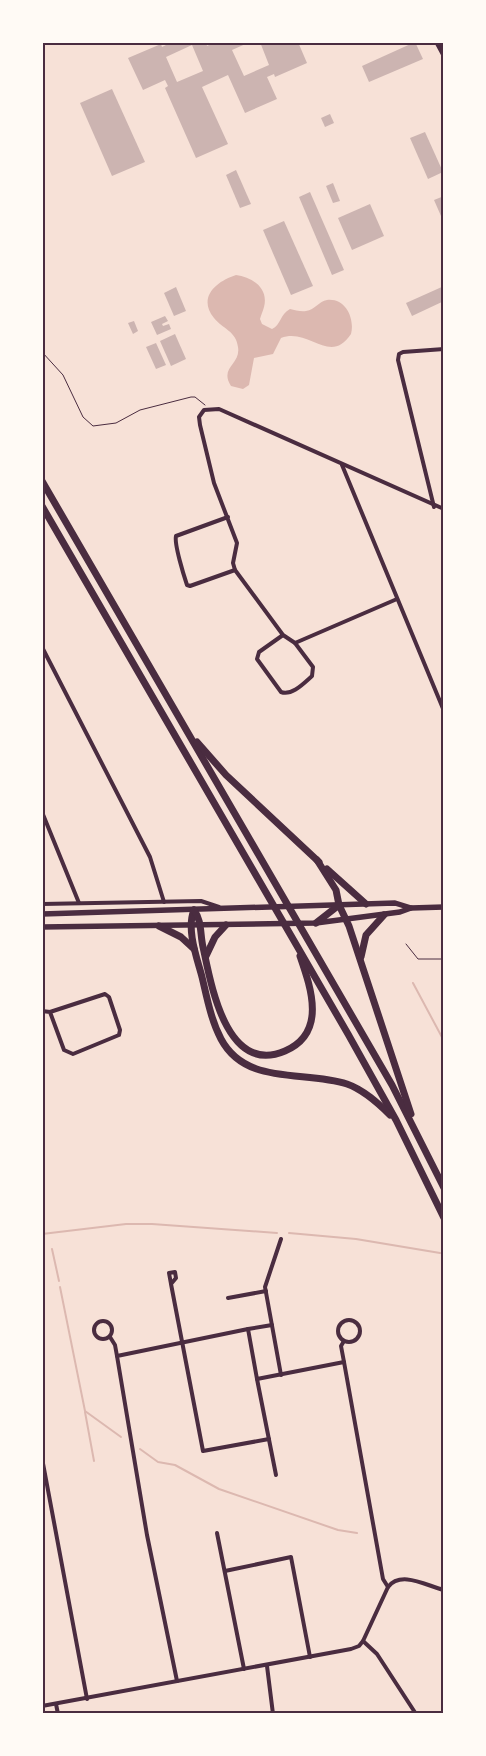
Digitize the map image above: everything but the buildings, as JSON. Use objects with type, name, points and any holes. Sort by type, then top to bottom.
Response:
[{"type":"highway","points":[[42,481],[392,1085],[444,1188]]},
{"type":"highway","points":[[42,506],[292,936],[396,1120],[444,1218]]},
{"type":"highway","points":[[186,728],[226,775],[366,904]]},
{"type":"highway","points":[[317,860],[336,890],[339,905],[347,920],[391,1059],[420,1140]]},
{"type":"highway","points":[[316,923],[339,905]]},
{"type":"highway","points":[[194,910],[200,926],[220,1012],[232,1036],[251,1050],[263,1054],[276,1054],[289,1049],[301,1039],[308,1029],[313,1012],[309,983],[292,936]]},
{"type":"highway","points":[[194,910],[192,926],[194,949],[212,1016],[220,1038],[233,1056],[244,1064],[266,1072],[330,1079],[350,1085],[372,1098],[396,1120]]},
{"type":"highway","points":[[363,968],[362,950],[366,935],[384,915]]},
{"type":"highway","points":[[206,957],[215,937],[226,925]]},
{"type":"highway","points":[[159,926],[172,932],[194,949]]},
{"type":"main road","points":[[438,42],[444,55]]},
{"type":"main road","points":[[42,914],[366,904],[395,904],[411,908]]},
{"type":"main road","points":[[42,927],[316,923],[384,915],[411,908],[444,907]]},
{"type":"street","points":[[434,507],[398,360],[399,354],[403,352],[444,350]]},
{"type":"street","points":[[283,635],[259,652],[257,659],[282,692],[286,694],[312,676],[314,667],[295,643],[283,635],[235,570],[233,563],[237,544],[214,482],[200,425],[199,417],[204,410],[210,408],[219,409],[434,507],[444,509]]},
{"type":"street","points":[[342,465],[444,711]]},
{"type":"street","points":[[228,517],[176,536],[175,540],[187,585],[190,586],[235,570]]},
{"type":"street","points":[[295,643],[397,599]]},
{"type":"street","points":[[42,647],[150,857],[164,902]]},
{"type":"street","points":[[42,812],[80,903]]},
{"type":"street","points":[[42,904],[201,901],[223,909]]},
{"type":"street","points":[[42,1011],[50,1012],[105,994],[109,997],[120,1030],[119,1035],[73,1054],[68,1053],[64,1050],[50,1012]]},
{"type":"street","points":[[281,1239],[266,1291],[281,1375]]},
{"type":"street","points":[[170,1284],[203,1451],[269,1439]]},
{"type":"street","points":[[228,1298],[266,1291]]},
{"type":"street","points":[[347,1320],[355,1322],[360,1328],[359,1336],[352,1342],[344,1341],[338,1334],[340,1325],[347,1320]]},
{"type":"street","points":[[104,1321],[110,1324],[112,1332],[110,1337],[105,1339],[97,1336],[94,1332],[97,1324],[104,1321]]},
{"type":"street","points":[[117,1356],[272,1325]]},
{"type":"street","points":[[248,1329],[276,1475]]},
{"type":"street","points":[[110,1337],[115,1345],[139,1476],[147,1534],[177,1682]]},
{"type":"street","points":[[344,1341],[341,1346],[383,1579],[388,1587]]},
{"type":"street","points":[[257,1379],[344,1362]]},
{"type":"street","points":[[42,1458],[87,1699]]},
{"type":"street","points":[[217,1533],[244,1669]]},
{"type":"street","points":[[225,1571],[291,1557],[310,1657]]},
{"type":"street","points":[[42,1706],[351,1649],[359,1646],[363,1640],[388,1587],[394,1581],[405,1578],[444,1590]]},
{"type":"street","points":[[363,1640],[378,1654],[416,1714]]},
{"type":"street","points":[[267,1666],[273,1714]]},
{"type":"street","points":[[56,1704],[58,1714]]},
{"type":"path","points":[[42,352],[63,376],[83,417],[93,426],[116,423],[140,410],[191,397],[196,397],[210,408]]},
{"type":"path","points":[[406,944],[418,960],[444,959]]},
{"type":"shaded area","points":[[236,275],[248,278],[262,289],[265,300],[260,319],[262,324],[272,329],[290,309],[306,311],[324,301],[334,300],[339,302],[348,311],[352,322],[351,334],[343,343],[335,347],[301,337],[281,338],[273,354],[254,358],[249,385],[243,389],[231,386],[227,374],[238,353],[237,342],[235,337],[214,318],[209,310],[208,297],[222,281]]},
{"type":"waterway","points":[[413,983],[444,1041]]},
{"type":"waterway","points":[[42,1234],[126,1224],[152,1224],[277,1233]]},
{"type":"waterway","points":[[289,1233],[356,1239],[440,1253]]},
{"type":"waterway","points":[[52,1249],[59,1281]]},
{"type":"waterway","points":[[60,1287],[85,1411],[121,1437]]},
{"type":"waterway","points":[[85,1412],[94,1461]]},
{"type":"waterway","points":[[140,1449],[158,1462],[175,1465],[219,1489],[338,1530],[357,1533]]}]
